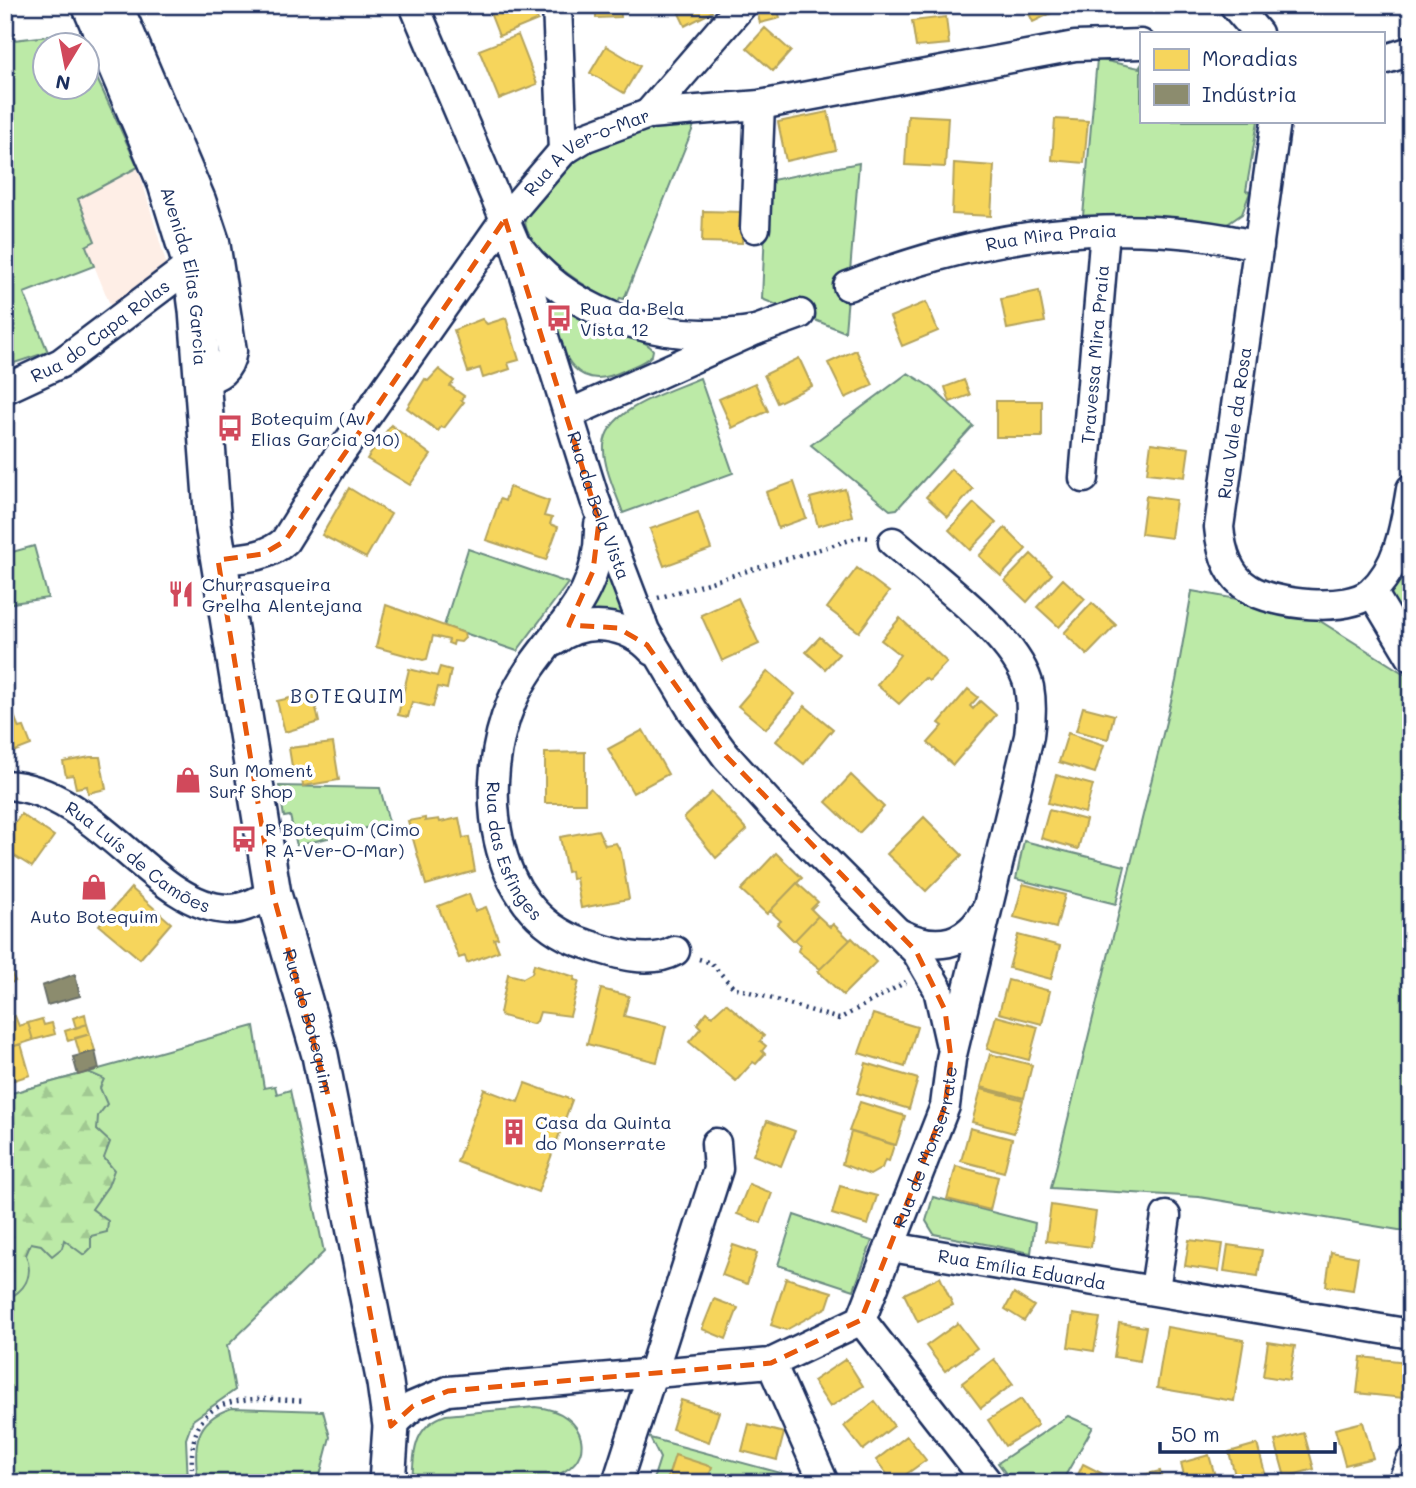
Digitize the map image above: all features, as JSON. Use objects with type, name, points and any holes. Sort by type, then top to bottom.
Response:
[{"type":"main road","name":"Avenida Elias Garcia","points":[[90,5],[166,184],[191,265],[209,487],[218,560]]},
{"type":"main road","name":"Rua do Botequim","points":[[218,560],[273,894],[305,994],[329,1092],[391,1426],[387,1483]]},
{"type":"street","points":[[118,5],[201,200],[215,242],[232,351],[227,368],[218,376],[201,381]]},
{"type":"street","name":"Rua da Bela Vista","points":[[414,5],[509,230],[595,500],[633,605],[663,663],[692,710],[726,756],[775,810],[901,933],[929,970],[945,1010],[951,1059]]},
{"type":"street","points":[[557,5],[563,151]]},
{"type":"street","points":[[648,114],[741,5]]},
{"type":"street","points":[[1234,5],[1257,32]]},
{"type":"street","name":"Rua A Ver-o-Mar","points":[[218,560],[263,554],[276,550],[285,541],[335,461],[509,230],[563,151],[586,137],[648,114],[760,105],[1075,46],[1140,44]]},
{"type":"street","points":[[1384,60],[1411,51]]},
{"type":"street","points":[[755,228],[760,105]]},
{"type":"street","name":"Rua Vale da Rosa","points":[[1276,122],[1219,527],[1221,549],[1231,572],[1248,588],[1273,598],[1318,605],[1354,603],[1372,592]]},
{"type":"street","points":[[509,230],[551,283],[617,318],[652,329],[692,336],[756,330]]},
{"type":"street","name":"Travessa Mira Praia","points":[[1084,478],[1105,231]]},
{"type":"street","name":"Rua Mira Praia","points":[[848,286],[913,262],[993,240],[1051,232],[1183,234],[1259,246]]},
{"type":"street","name":"Rua do Capa Rolas","points":[[5,389],[61,363],[191,265]]},
{"type":"street","points":[[569,414],[756,330],[800,314]]},
{"type":"street","points":[[1411,489],[1404,535],[1392,562],[1372,592],[1411,657]]},
{"type":"street","name":"Rua das Esfinges","points":[[595,500],[599,537],[587,589],[568,621],[526,675],[501,731],[496,765],[496,824],[511,878],[534,914],[569,939],[637,957],[664,957],[674,951]]},
{"type":"street","name":"Rua de Monserrate","points":[[861,1320],[945,1106],[951,1059],[1029,736],[1029,685],[1019,661],[1004,640],[893,542]]},
{"type":"street","name":"Rua das Esfinges","points":[[547,647],[576,628],[603,626],[633,635],[663,663]]},
{"type":"street","name":"Rua Luís de Camões","points":[[5,785],[38,790],[71,807],[192,900],[230,909],[273,894]]},
{"type":"street","points":[[901,933],[917,942],[951,943],[966,936],[977,925],[987,908]]},
{"type":"street","points":[[617,1483],[718,1169],[716,1143]]},
{"type":"street","points":[[1155,1289],[1166,1216]]},
{"type":"street","name":"Rua Emília Eduarda","points":[[891,1247],[1155,1289],[1411,1334]]},
{"type":"street","points":[[391,1426],[413,1406],[448,1391],[771,1363],[861,1320],[988,1483]]},
{"type":"street","points":[[771,1363],[824,1483]]},
{"type":"street","points":[[1402,1483],[1411,1461]]},
{"type":"path","points":[[633,605],[860,537],[893,542]]},
{"type":"path","points":[[674,951],[711,963],[733,987],[839,1019],[929,970]]},
{"type":"path","points":[[194,1483],[194,1434],[208,1413],[234,1401],[263,1398],[306,1401]]},
{"type":"highlighted area","points":[[505,219],[599,521],[593,571],[569,625],[618,628],[647,645],[726,756],[916,951],[945,1010],[951,1059],[945,1106],[861,1320],[771,1363],[448,1391],[413,1406],[391,1426],[334,1117],[273,894],[218,560],[263,554],[285,541]]},
{"type":"shaded area","points":[[138,167],[166,263],[162,271],[113,312],[86,246],[95,242],[78,199]]},
{"type":"green space","points":[[32,38],[32,102],[102,102],[102,89],[138,167],[78,199],[95,241],[86,246],[94,266],[24,293],[48,352],[5,366],[5,41]]},
{"type":"green space","points":[[1097,59],[1140,66],[1140,122],[1258,122],[1246,191],[1250,192],[1242,214],[1226,225],[1083,216]]},
{"type":"green space","points":[[695,123],[624,299],[620,298],[617,303],[590,289],[557,265],[531,238],[526,225],[527,212],[564,172],[591,149],[641,127]]},
{"type":"green space","points":[[859,163],[845,332],[762,299],[767,181]]},
{"type":"green space","points":[[554,306],[574,312],[606,330],[644,343],[653,350],[652,355],[639,364],[606,377],[592,378],[581,374],[566,356],[560,343],[551,315]]},
{"type":"green space","points":[[908,373],[932,388],[973,426],[897,509],[890,510],[811,445]]},
{"type":"green space","points":[[700,378],[733,473],[623,513],[606,463],[604,446],[607,433],[615,422],[642,403]]},
{"type":"green space","points":[[34,546],[48,598],[5,604],[5,554]]},
{"type":"green space","points":[[1411,547],[1411,639],[1388,591]]},
{"type":"green space","points":[[468,549],[568,583],[517,651],[444,626]]},
{"type":"green space","points":[[604,566],[627,620],[584,616]]},
{"type":"green space","points":[[1192,591],[1304,611],[1411,678],[1411,1232],[1199,1197],[1051,1188],[1176,681]]},
{"type":"green space","points":[[279,786],[380,788],[389,822],[297,846],[290,816],[284,817]]},
{"type":"green space","points":[[1024,841],[1125,866],[1116,904],[1016,879]]},
{"type":"green space","points":[[254,1026],[264,1088],[275,1086],[277,1094],[290,1090],[324,1252],[227,1346],[235,1390],[193,1420],[186,1439],[188,1483],[5,1483],[5,1095]]},
{"type":"green space","points":[[88,1072],[104,1079],[100,1088],[107,1104],[98,1116],[97,1130],[110,1142],[104,1158],[114,1170],[108,1186],[92,1209],[108,1221],[107,1232],[91,1236],[91,1248],[84,1255],[64,1240],[62,1248],[52,1256],[41,1245],[31,1243],[26,1255],[29,1270],[26,1282],[18,1292],[5,1300],[5,1095]]},
{"type":"green space","points":[[933,1197],[1035,1223],[1031,1253],[934,1234],[926,1221]]},
{"type":"green space","points":[[794,1215],[872,1241],[854,1290],[778,1265]]},
{"type":"green space","points":[[535,1407],[567,1418],[577,1428],[581,1440],[581,1451],[575,1462],[564,1472],[547,1478],[547,1483],[412,1483],[417,1442],[421,1433],[435,1420],[446,1415]]},
{"type":"green space","points":[[232,1408],[323,1411],[330,1437],[318,1483],[198,1483],[196,1458],[199,1436],[210,1420]]},
{"type":"green space","points":[[1068,1416],[1093,1427],[1061,1483],[1013,1483],[998,1463]]},
{"type":"green space","points":[[650,1438],[803,1479],[803,1483],[652,1483],[660,1458]]},
{"type":"building: Moradias","points":[[487,5],[532,5],[538,20],[499,36]]},
{"type":"building: Moradias","points":[[596,5],[620,5],[621,17],[596,18]]},
{"type":"building: Moradias","points":[[675,5],[709,5],[712,12],[685,26]]},
{"type":"building: Moradias","points":[[777,5],[780,18],[760,23],[756,7]]},
{"type":"building: Moradias","points":[[1025,5],[1063,5],[1064,7],[1033,22]]},
{"type":"building: Moradias","points":[[946,17],[949,44],[916,47],[912,21]]},
{"type":"building: Moradias","points":[[765,28],[791,51],[773,71],[747,48]]},
{"type":"building: Moradias","points":[[518,35],[537,84],[499,99],[479,50]]},
{"type":"building: Moradias","points":[[606,46],[640,66],[624,93],[590,73]]},
{"type":"building: Moradias","points":[[828,112],[836,150],[786,161],[778,122]]},
{"type":"building: Moradias","points":[[908,115],[948,117],[945,167],[905,165]]},
{"type":"building: Moradias","points":[[1055,119],[1088,121],[1084,163],[1052,160]]},
{"type":"building: Moradias","points":[[954,163],[994,166],[991,216],[952,214]]},
{"type":"building: Moradias","points":[[703,211],[742,212],[742,243],[702,242]]},
{"type":"building: Moradias","points":[[1039,291],[1045,322],[1007,329],[1001,299]]},
{"type":"building: Moradias","points":[[926,302],[938,331],[902,346],[890,317]]},
{"type":"building: Moradias","points":[[506,318],[519,360],[508,363],[510,369],[483,378],[480,368],[468,372],[454,330],[482,319],[487,324]]},
{"type":"building: Moradias","points":[[856,350],[873,385],[845,398],[828,363]]},
{"type":"building: Moradias","points":[[799,358],[812,386],[777,403],[764,375]]},
{"type":"building: Moradias","points":[[439,369],[454,381],[450,386],[464,396],[461,400],[464,402],[444,428],[441,427],[438,431],[407,408],[425,379],[428,381]]},
{"type":"building: Moradias","points":[[964,380],[970,395],[950,402],[945,387]]},
{"type":"building: Moradias","points":[[755,383],[768,411],[732,428],[719,399]]},
{"type":"building: Moradias","points":[[996,401],[1042,401],[1042,437],[996,437]]},
{"type":"building: Moradias","points":[[391,425],[431,455],[410,485],[367,459]]},
{"type":"building: Moradias","points":[[1151,443],[1189,448],[1185,477],[1147,473]]},
{"type":"building: Moradias","points":[[951,469],[973,489],[948,517],[926,497]]},
{"type":"building: Moradias","points":[[794,482],[806,518],[778,528],[766,492]]},
{"type":"building: Moradias","points":[[509,487],[549,501],[544,516],[552,518],[550,524],[558,527],[546,560],[486,540],[500,499],[505,501]]},
{"type":"building: Moradias","points":[[349,488],[391,514],[366,558],[322,535]]},
{"type":"building: Moradias","points":[[845,489],[852,516],[818,526],[810,498]]},
{"type":"building: Moradias","points":[[1146,496],[1176,500],[1171,538],[1141,534]]},
{"type":"building: Moradias","points":[[974,503],[996,523],[970,550],[949,530]]},
{"type":"building: Moradias","points":[[698,512],[711,549],[664,566],[650,529]]},
{"type":"building: Moradias","points":[[1005,528],[1026,549],[1001,576],[979,556]]},
{"type":"building: Moradias","points":[[1031,554],[1052,574],[1027,602],[1005,581]]},
{"type":"building: Moradias","points":[[857,568],[889,592],[859,632],[827,608]]},
{"type":"building: Moradias","points":[[1063,579],[1085,599],[1059,627],[1037,607]]},
{"type":"building: Moradias","points":[[738,598],[759,644],[722,661],[701,615]]},
{"type":"building: Moradias","points":[[1092,603],[1116,625],[1087,655],[1064,633]]},
{"type":"building: Moradias","points":[[386,605],[464,633],[465,638],[461,642],[454,641],[453,645],[448,643],[449,640],[433,636],[427,659],[423,660],[376,647]]},
{"type":"building: Moradias","points":[[900,618],[947,662],[929,681],[925,678],[899,704],[877,685],[900,655],[881,640]]},
{"type":"building: Moradias","points":[[820,637],[839,654],[825,669],[806,652]]},
{"type":"building: Moradias","points":[[440,667],[451,670],[447,689],[438,687],[433,707],[412,702],[408,717],[398,715],[409,669],[437,676]]},
{"type":"building: Moradias","points":[[768,671],[795,694],[766,729],[738,706]]},
{"type":"building: Moradias","points":[[968,689],[978,697],[970,706],[973,709],[980,701],[996,715],[953,765],[928,743],[943,726],[939,723]]},
{"type":"building: Moradias","points":[[313,694],[319,722],[285,732],[277,701]]},
{"type":"building: Moradias","points":[[805,706],[833,729],[804,764],[776,741]]},
{"type":"building: Moradias","points":[[1083,707],[1114,715],[1108,739],[1076,731]]},
{"type":"building: Moradias","points":[[12,710],[19,728],[24,727],[31,745],[5,755],[5,713]]},
{"type":"building: Moradias","points":[[643,730],[668,774],[633,793],[608,749]]},
{"type":"building: Moradias","points":[[1068,733],[1104,745],[1095,773],[1059,762]]},
{"type":"building: Moradias","points":[[333,743],[339,780],[303,786],[302,778],[294,779],[289,748]]},
{"type":"building: Moradias","points":[[585,752],[585,803],[545,803],[545,753]]},
{"type":"building: Moradias","points":[[100,757],[106,789],[88,793],[87,786],[76,788],[73,775],[66,776],[63,762]]},
{"type":"building: Moradias","points":[[851,775],[884,807],[859,833],[826,802]]},
{"type":"building: Moradias","points":[[1056,775],[1093,785],[1085,813],[1048,803]]},
{"type":"building: Moradias","points":[[712,792],[747,830],[716,858],[684,818]]},
{"type":"building: Moradias","points":[[1049,810],[1086,820],[1078,849],[1041,838]]},
{"type":"building: Moradias","points":[[21,814],[54,836],[32,867],[5,850],[5,831],[8,833]]},
{"type":"building: Moradias","points":[[924,817],[962,855],[926,891],[887,854]]},
{"type":"building: Moradias","points":[[425,818],[425,821],[439,819],[440,822],[459,818],[463,838],[469,837],[475,871],[426,885],[408,821]]},
{"type":"building: Moradias","points":[[598,830],[605,845],[616,843],[621,852],[629,899],[581,908],[576,878],[572,879],[571,871],[567,872],[560,837]]},
{"type":"building: Moradias","points":[[776,853],[802,878],[767,914],[741,890]]},
{"type":"building: Moradias","points":[[797,883],[818,902],[811,909],[818,916],[794,941],[777,924],[781,921],[770,911]]},
{"type":"building: Moradias","points":[[1023,884],[1065,895],[1056,928],[1014,917]]},
{"type":"building: Moradias","points":[[131,888],[171,923],[140,959],[99,925]]},
{"type":"building: Moradias","points":[[469,894],[475,911],[486,907],[498,938],[494,939],[499,951],[467,963],[465,956],[459,958],[438,906]]},
{"type":"building: Moradias","points":[[818,916],[830,927],[833,924],[850,940],[820,969],[798,951],[800,945],[795,940]]},
{"type":"building: Moradias","points":[[1018,935],[1060,946],[1051,979],[1009,968]]},
{"type":"building: Moradias","points":[[852,938],[876,962],[843,995],[818,971]]},
{"type":"building: Moradias","points":[[5,960],[15,981],[5,986]]},
{"type":"building: Moradias","points":[[534,964],[575,977],[574,980],[579,981],[570,1016],[540,1012],[537,1021],[532,1024],[502,1016],[500,1013],[508,974],[523,978],[532,973]]},
{"type":"building: Moradias","points":[[1008,980],[1050,991],[1042,1024],[999,1013]]},
{"type":"building: Moradias","points":[[601,989],[629,996],[624,1016],[666,1026],[657,1062],[587,1044]]},
{"type":"building: Moradias","points":[[726,1003],[764,1036],[760,1041],[766,1046],[762,1051],[765,1054],[756,1064],[753,1062],[736,1081],[689,1042],[701,1028],[697,1024],[707,1012],[712,1016]]},
{"type":"building: Moradias","points":[[85,1014],[87,1024],[76,1028],[73,1018]]},
{"type":"building: Moradias","points":[[873,1014],[917,1027],[905,1067],[859,1053]]},
{"type":"building: Moradias","points":[[15,1016],[19,1026],[28,1023],[33,1040],[5,1049],[5,1019]]},
{"type":"building: Moradias","points":[[996,1016],[1038,1027],[1029,1060],[987,1049]]},
{"type":"building: Moradias","points":[[42,1019],[44,1025],[52,1023],[55,1034],[33,1040],[28,1023]]},
{"type":"building: Moradias","points":[[87,1024],[90,1034],[68,1041],[65,1031]]},
{"type":"building: Moradias","points":[[90,1034],[95,1051],[80,1055],[75,1038]]},
{"type":"building: Moradias","points":[[21,1044],[30,1075],[5,1083],[5,1049]]},
{"type":"building: Moradias","points":[[990,1054],[1032,1065],[1024,1098],[981,1087]]},
{"type":"building: Moradias","points":[[866,1063],[918,1079],[909,1109],[857,1093]]},
{"type":"building: Moradias","name":"Casa da Quinta do Monserrate","points":[[525,1083],[572,1100],[538,1192],[457,1162],[484,1089],[518,1102]]},
{"type":"building: Moradias","points":[[981,1089],[1023,1100],[1014,1133],[972,1122]]},
{"type":"building: Moradias","points":[[860,1102],[905,1116],[896,1145],[849,1131]]},
{"type":"building: Moradias","points":[[767,1121],[795,1131],[781,1166],[753,1155]]},
{"type":"building: Moradias","points":[[970,1128],[1012,1139],[1004,1172],[961,1161]]},
{"type":"building: Moradias","points":[[851,1132],[894,1145],[889,1161],[885,1160],[882,1168],[870,1175],[842,1164]]},
{"type":"building: Moradias","points":[[956,1166],[998,1177],[990,1210],[947,1199]]},
{"type":"building: Moradias","points":[[749,1184],[772,1193],[761,1223],[737,1214]]},
{"type":"building: Moradias","points":[[840,1186],[877,1196],[868,1225],[832,1214]]},
{"type":"building: Moradias","points":[[1051,1205],[1096,1212],[1091,1247],[1046,1241]]},
{"type":"building: Moradias","points":[[1189,1240],[1223,1244],[1219,1271],[1185,1266]]},
{"type":"building: Moradias","points":[[733,1245],[757,1253],[747,1284],[722,1275]]},
{"type":"building: Moradias","points":[[1228,1245],[1262,1250],[1258,1276],[1224,1271]]},
{"type":"building: Moradias","points":[[1331,1252],[1358,1257],[1353,1290],[1326,1286]]},
{"type":"building: Moradias","points":[[940,1277],[953,1305],[918,1322],[904,1294]]},
{"type":"building: Moradias","points":[[786,1278],[832,1292],[827,1307],[786,1330],[771,1325]]},
{"type":"building: Moradias","points":[[1014,1293],[1034,1306],[1024,1321],[1005,1309]]},
{"type":"building: Moradias","points":[[714,1299],[738,1308],[726,1339],[702,1329]]},
{"type":"building: Moradias","points":[[1073,1314],[1100,1318],[1094,1351],[1068,1347]]},
{"type":"building: Moradias","points":[[958,1323],[977,1348],[945,1371],[926,1346]]},
{"type":"building: Moradias","points":[[1119,1323],[1146,1327],[1140,1361],[1114,1357]]},
{"type":"building: Moradias","points":[[1167,1327],[1244,1340],[1234,1401],[1157,1388]]},
{"type":"building: Moradias","points":[[1268,1342],[1295,1346],[1289,1380],[1263,1376]]},
{"type":"building: Moradias","points":[[1361,1357],[1407,1362],[1403,1398],[1357,1393]]},
{"type":"building: Moradias","points":[[846,1359],[863,1386],[830,1407],[813,1381]]},
{"type":"building: Moradias","points":[[994,1359],[1013,1384],[981,1408],[962,1383]]},
{"type":"building: Moradias","points":[[1021,1399],[1038,1425],[1005,1446],[988,1420]]},
{"type":"building: Moradias","points":[[681,1400],[719,1412],[709,1442],[672,1429]]},
{"type":"building: Moradias","points":[[875,1401],[894,1426],[863,1450],[844,1426]]},
{"type":"building: Moradias","points":[[1363,1422],[1373,1458],[1345,1465],[1335,1429]]},
{"type":"building: Moradias","points":[[749,1424],[784,1433],[777,1460],[742,1451]]},
{"type":"building: Moradias","points":[[1304,1433],[1314,1469],[1285,1477],[1275,1441]]},
{"type":"building: Moradias","points":[[907,1436],[926,1460],[894,1483],[876,1460]]},
{"type":"building: Moradias","points":[[1257,1444],[1267,1480],[1237,1483],[1229,1452]]},
{"type":"building: Moradias","points":[[675,1455],[712,1467],[707,1483],[666,1483]]},
{"type":"building: Moradias","points":[[1209,1455],[1217,1483],[1186,1483],[1181,1463]]},
{"type":"building: Moradias","points":[[1083,1464],[1119,1482],[1074,1483]]},
{"type":"building: Moradias","points":[[1160,1471],[1163,1483],[1131,1483],[1130,1478]]},
{"type":"building: Indústria","points":[[75,974],[80,996],[47,1005],[42,986]]},
{"type":"building: Indústria","points":[[95,1051],[99,1069],[78,1075],[73,1057]]},
{"type":"place","name":"Rua da Bela Vista 12","points":[[559,318]]},
{"type":"place","name":"Botequim (Av Elias Garcia 910)","points":[[230,428]]},
{"type":"place","name":"Churrasqueira Grelha Alentejana","points":[[181,594]]},
{"type":"place","name":"Sun Moment Surf Shop","points":[[188,780]]},
{"type":"place","name":"R Botequim (Cimo R A-Ver-O-Mar)","points":[[244,839]]},
{"type":"place","name":"Auto Botequim","points":[[94,887]]},
{"type":"place","name":"Casa da Quinta do Monserrate","points":[[514,1132]]},
{"type":"district","name":"BOTEQUIM","points":[[348,695]]}]
